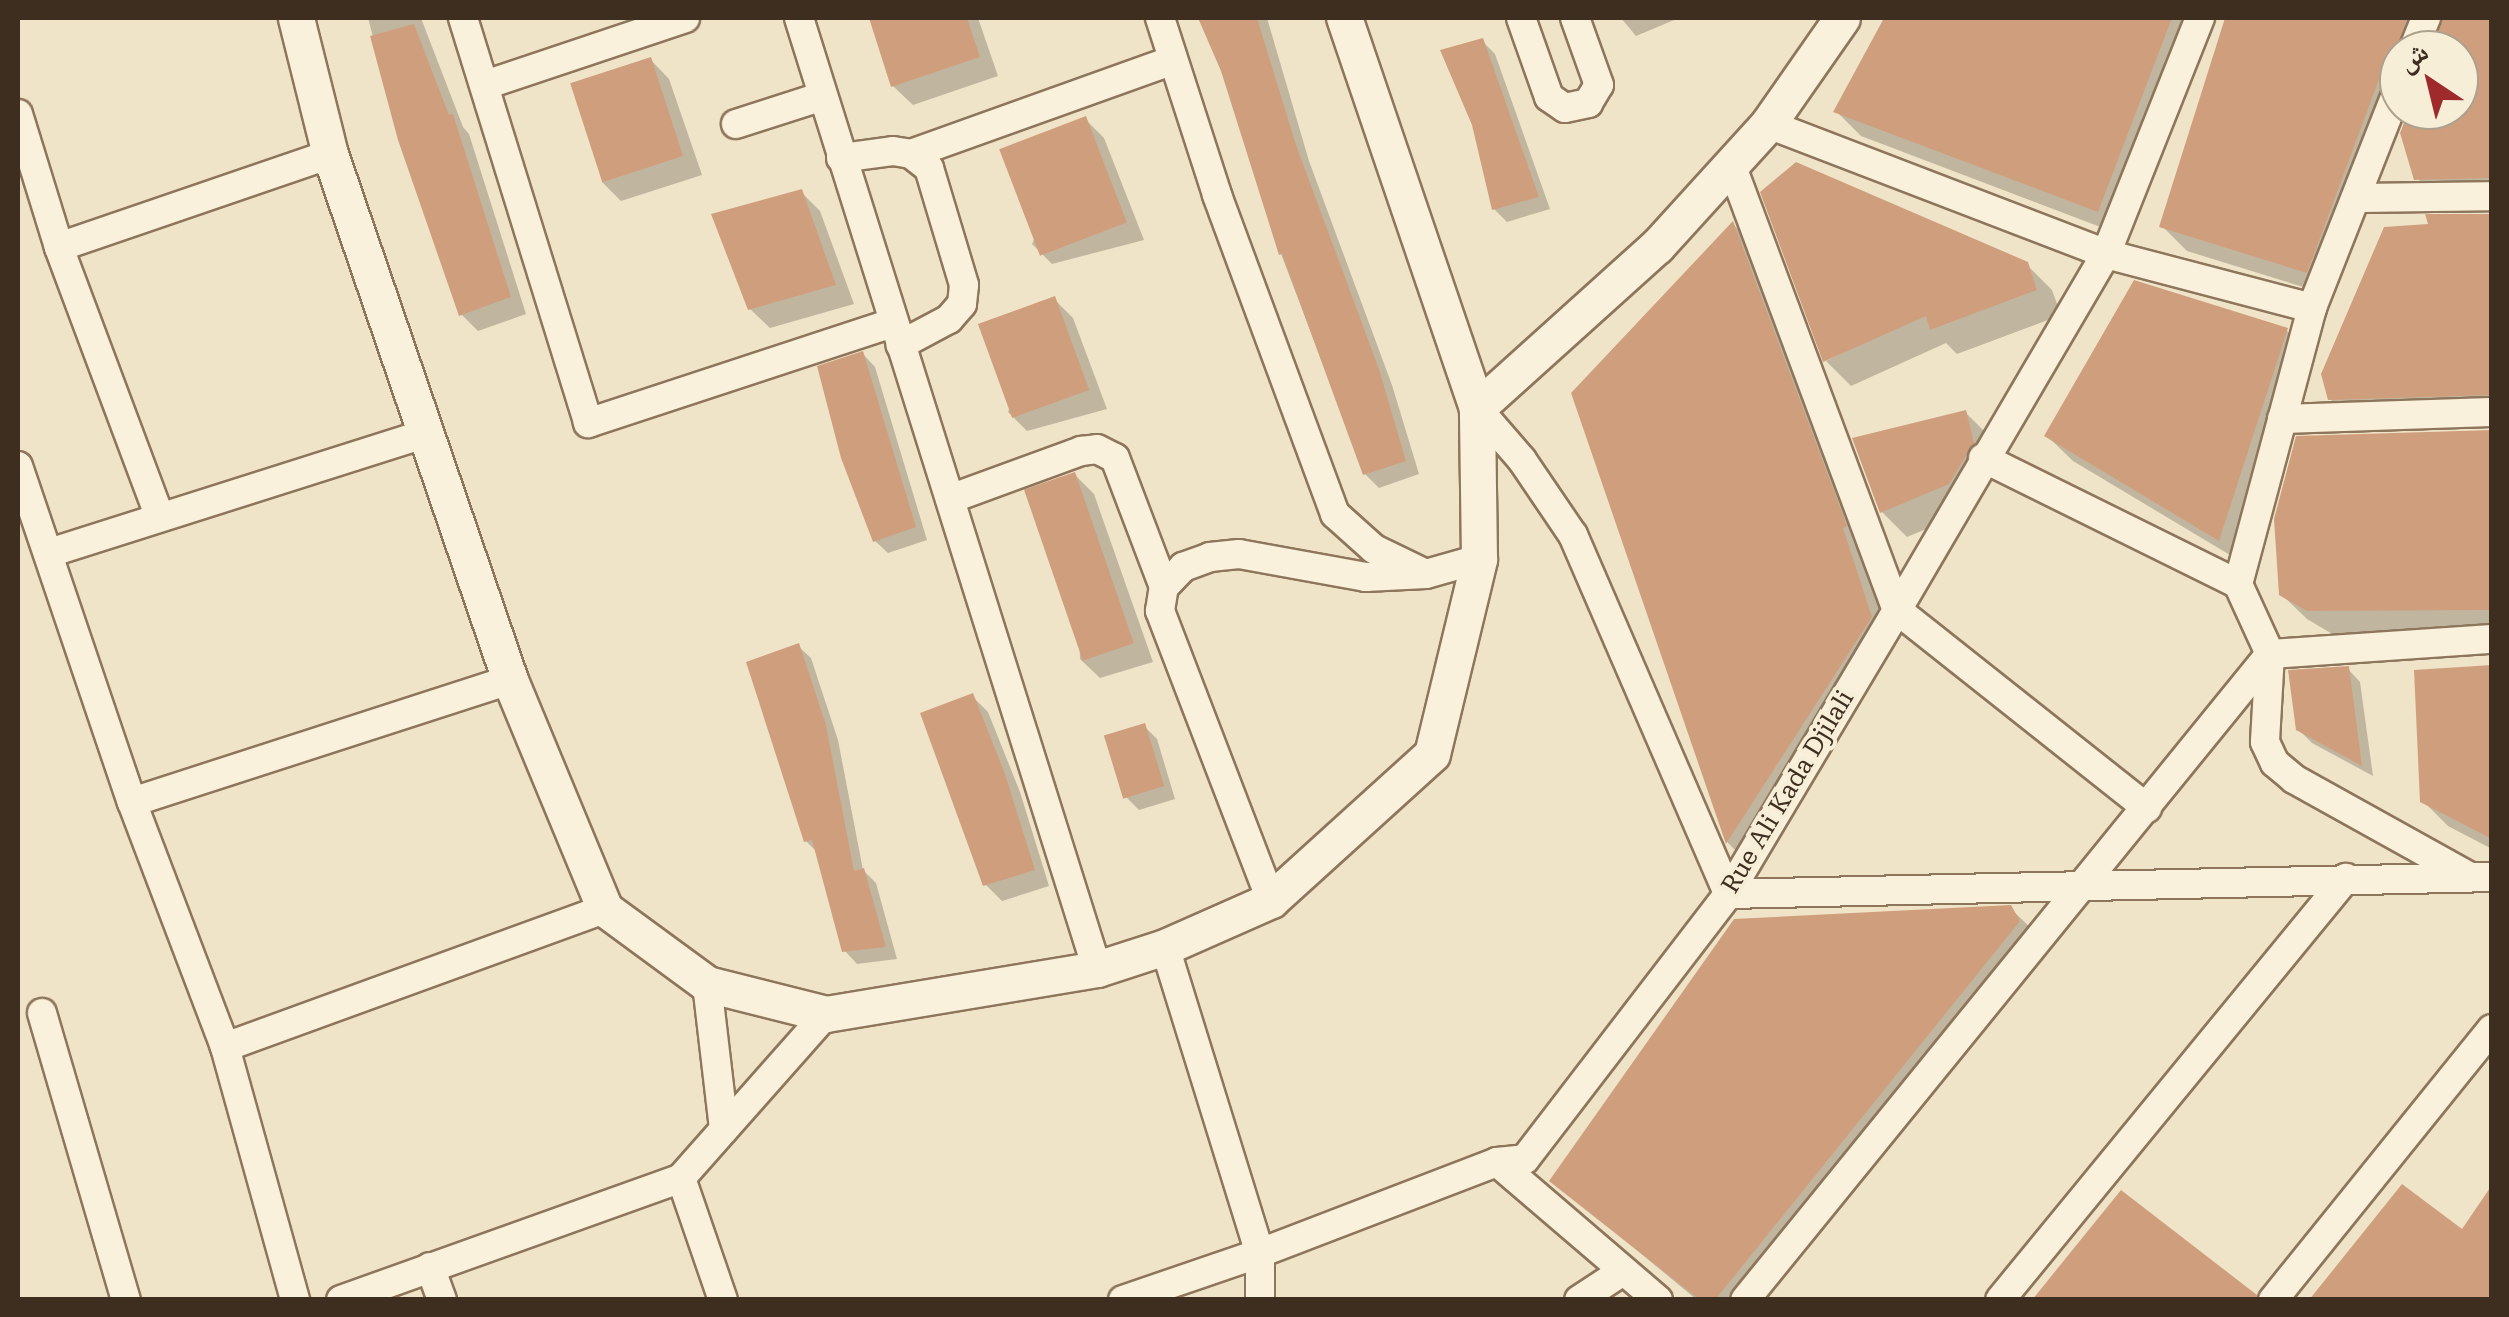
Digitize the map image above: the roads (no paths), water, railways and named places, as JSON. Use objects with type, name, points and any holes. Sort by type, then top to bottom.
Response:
[{"type":"street","points":[[296,18],[330,154],[510,680],[605,910],[707,984],[826,1014],[1097,969],[1165,948],[1272,900],[1432,754],[1479,558],[1478,408],[1344,18]]},
{"type":"street","points":[[463,18],[588,423],[950,319],[962,304],[964,285],[929,168],[912,154]]},
{"type":"street","points":[[485,85],[685,18]]},
{"type":"street","points":[[799,18],[1097,969]]},
{"type":"street","points":[[1160,18],[1216,195],[1335,514],[1374,549],[1426,574]]},
{"type":"street","points":[[1521,18],[1549,97],[1564,108],[1588,102],[1599,85],[1575,18]]},
{"type":"street","points":[[1478,408],[1656,246],[1768,124],[1842,18]]},
{"type":"street","name":"Rue Ali Kada Djilali","points":[[1123,1300],[1260,1253],[1497,1162],[1526,1159],[1728,894],[1897,610],[2106,254],[2200,18]]},
{"type":"street","points":[[841,158],[894,151],[912,154],[1173,60]]},
{"type":"street","points":[[736,124],[823,96]]},
{"type":"street","points":[[18,114],[58,247],[160,515]]},
{"type":"street","points":[[1768,124],[2106,254],[2312,308]]},
{"type":"street","points":[[2238,584],[2312,308],[2383,130]]},
{"type":"street","points":[[58,247],[330,154]]},
{"type":"street","points":[[1731,164],[1897,610],[2147,808]]},
{"type":"street","points":[[2356,198],[2492,196]]},
{"type":"street","points":[[1478,408],[1522,460],[1572,535],[1728,894],[2346,878],[2484,880]]},
{"type":"street","points":[[2282,419],[2492,412]]},
{"type":"street","points":[[49,553],[427,433]]},
{"type":"street","points":[[950,499],[1081,451],[1097,450],[1115,458],[1164,587],[1160,612],[1272,900]]},
{"type":"street","points":[[1983,458],[2238,584],[2270,654],[2264,742],[2275,763],[2294,779],[2484,880]]},
{"type":"street","points":[[18,466],[132,802],[225,1047],[295,1300]]},
{"type":"street","points":[[1164,587],[1183,567],[1240,554],[1366,577],[1426,574],[1479,558]]},
{"type":"street","points":[[1744,1300],[2270,654],[2492,639]]},
{"type":"street","points":[[132,802],[510,680]]},
{"type":"street","points":[[2000,1300],[2346,878]]},
{"type":"street","points":[[225,1047],[605,910]]},
{"type":"street","points":[[1165,948],[1260,1253],[1260,1300]]},
{"type":"street","points":[[707,984],[724,1129]]},
{"type":"street","points":[[42,1014],[126,1300]]},
{"type":"street","points":[[341,1300],[681,1178],[826,1014]]},
{"type":"street","points":[[2273,1300],[2492,1029]]},
{"type":"street","points":[[1497,1162],[1658,1300]]},
{"type":"street","points":[[681,1178],[723,1300]]},
{"type":"street","points":[[430,1268],[442,1300]]},
{"type":"street","points":[[1579,1300],[1622,1271]]}]
